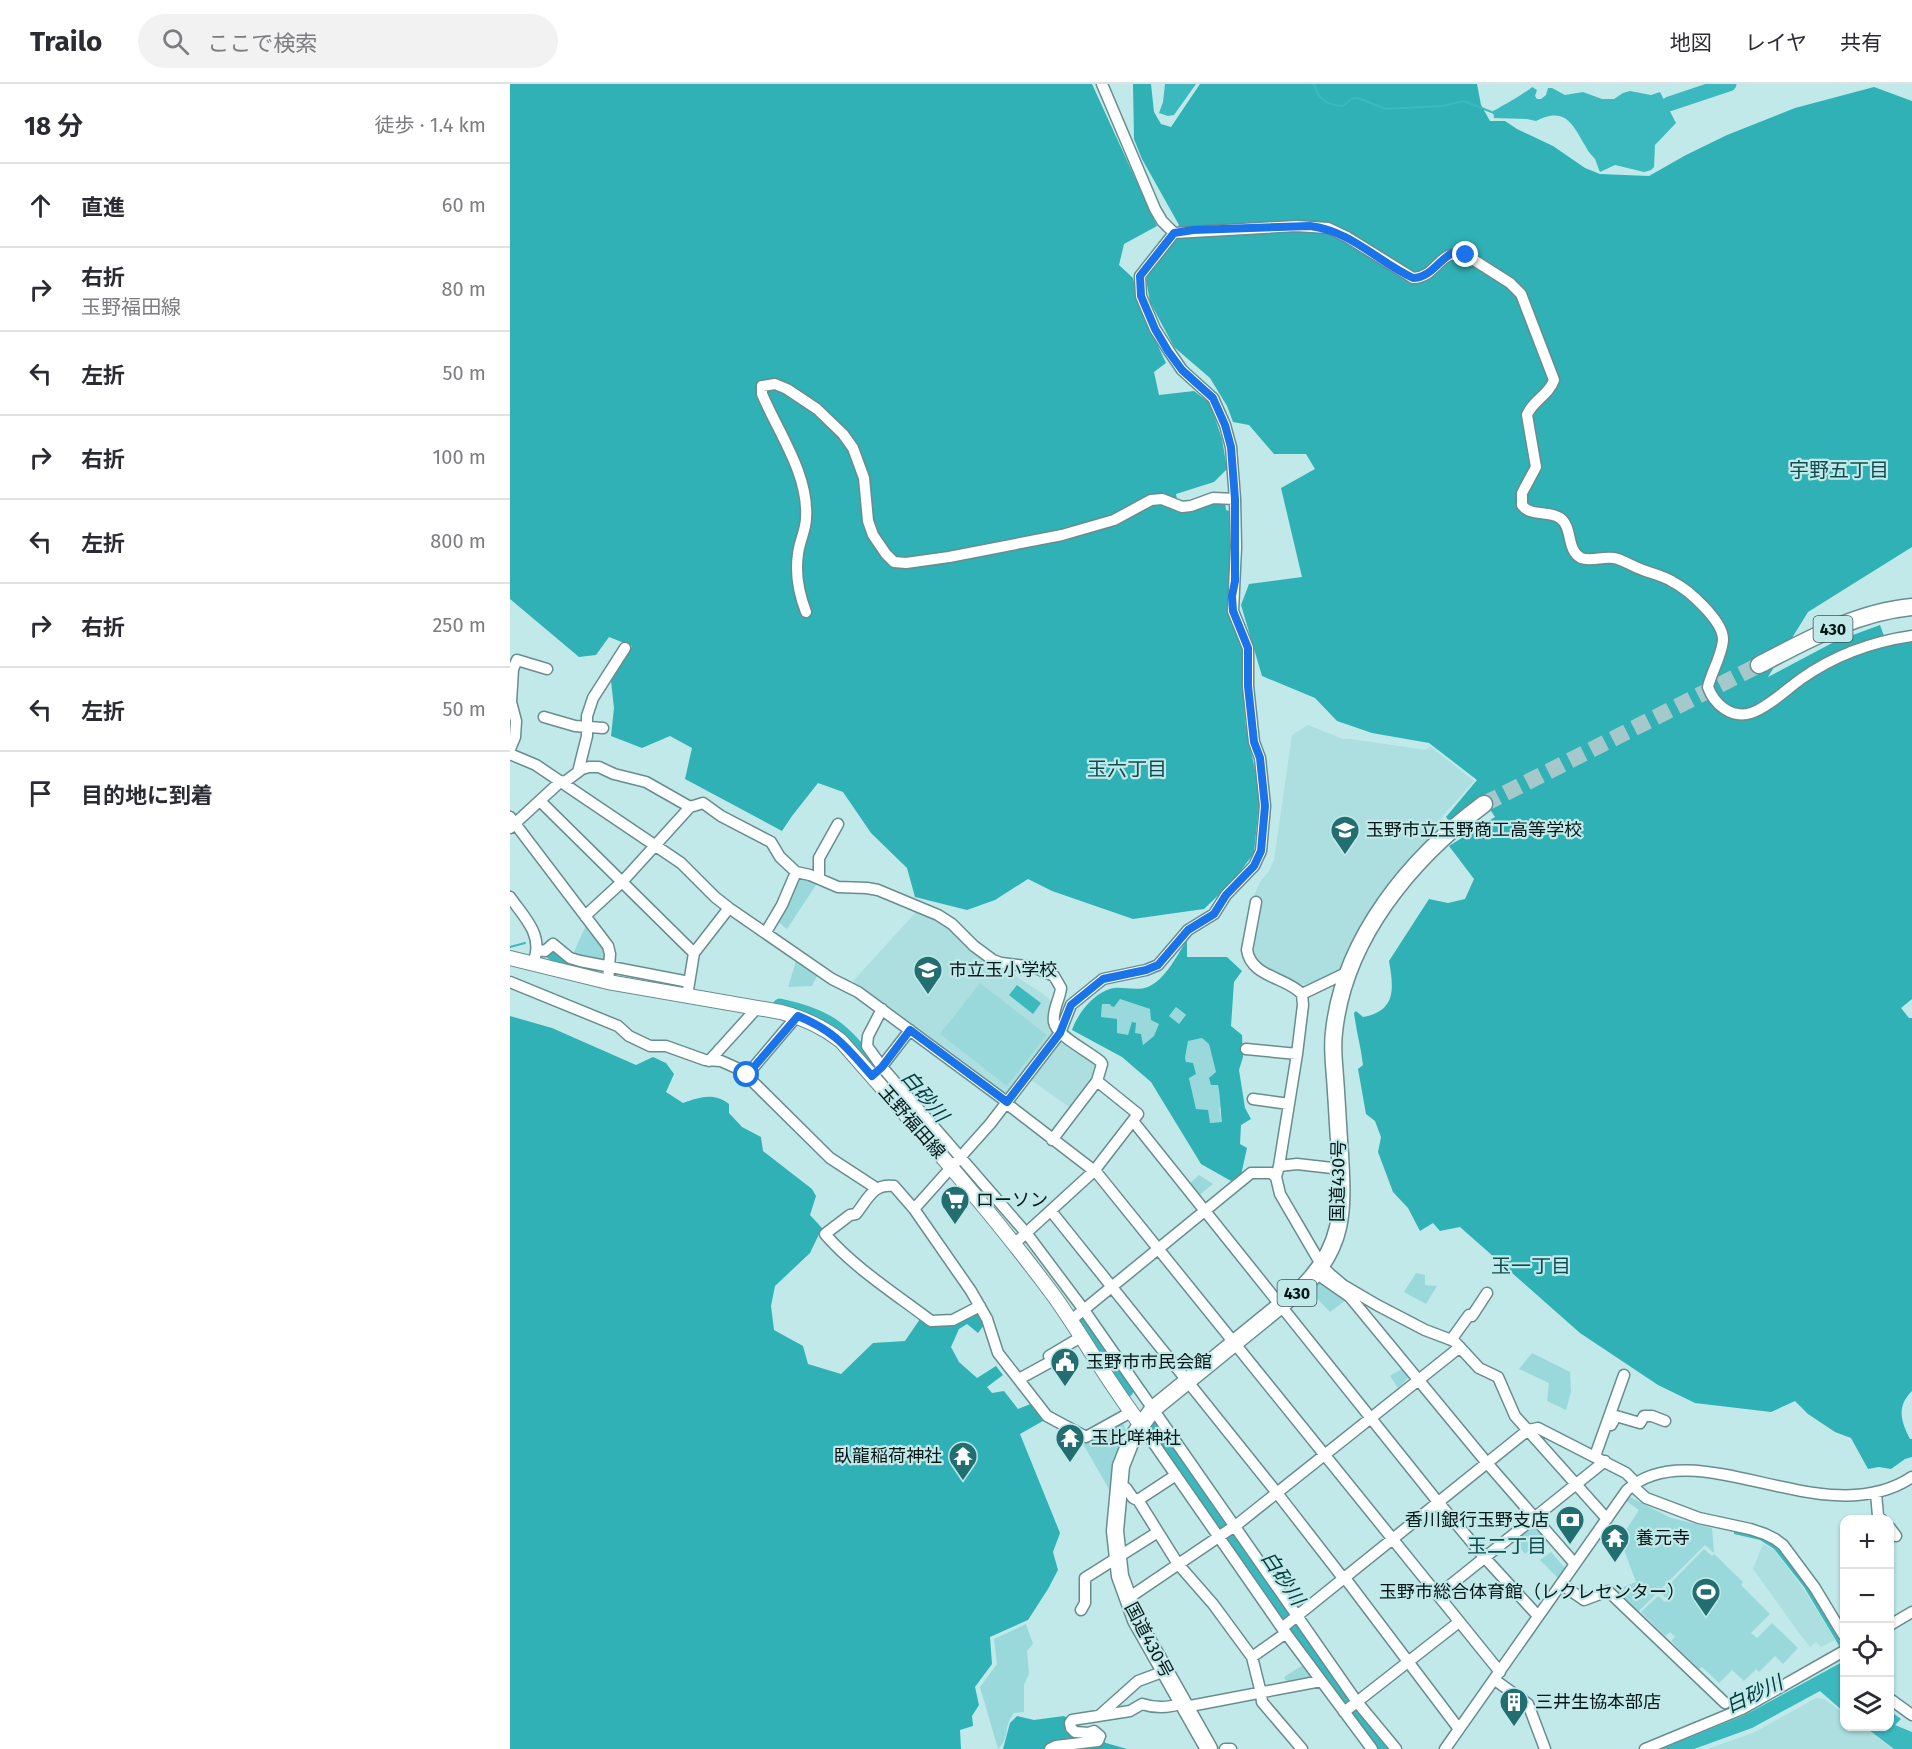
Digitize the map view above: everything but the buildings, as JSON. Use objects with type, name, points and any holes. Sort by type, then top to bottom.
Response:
[{"type":"highway","name":"430","points":[[1759,665],[1805,641],[1862,617],[1912,607]]},
{"type":"highway","name":"国道430号","points":[[1209,1749],[1136,1620],[1127,1599],[1117,1557],[1115,1531],[1124,1457],[1136,1418],[1153,1409],[1281,1306],[1319,1270],[1328,1258],[1342,1214],[1334,1034],[1340,997],[1348,972],[1378,916],[1405,876],[1442,837],[1484,804]]},
{"type":"main road","name":"玉野福田線","points":[[510,958],[535,957],[609,975],[688,989],[757,1008],[797,1016],[826,1029],[877,1072],[956,1161],[1020,1239],[1077,1315],[1081,1337],[1136,1418]]},
{"type":"street","points":[[1102,84],[1155,209],[1162,221],[1174,233],[1296,226],[1328,228],[1347,237],[1413,278],[1427,275],[1447,256],[1459,253],[1466,255],[1517,288],[1525,300],[1535,334],[1554,380],[1549,390],[1529,409],[1527,416],[1536,467],[1522,493],[1522,505],[1530,512],[1560,518],[1567,527],[1573,548],[1581,557],[1619,559],[1670,580],[1701,604],[1718,624],[1724,642],[1708,687],[1711,696],[1721,707],[1731,712],[1750,713],[1842,654],[1872,643],[1912,636]]},
{"type":"street","points":[[914,1209],[1006,1103],[1060,1033],[1071,1005],[1103,979],[1146,970],[1158,965],[1188,930],[1214,914],[1226,895],[1254,866],[1261,851],[1265,806],[1260,758],[1254,742],[1248,686],[1248,648],[1233,611],[1235,499],[1231,447],[1218,407],[1208,393],[1182,370],[1168,351],[1155,329],[1141,296],[1140,276],[1174,233]]},
{"type":"street","points":[[806,612],[797,576],[797,555],[807,519],[803,493],[787,444],[762,394],[762,386],[775,384],[787,389],[817,409],[843,434],[853,448],[864,478],[868,521],[873,535],[894,562],[906,563],[948,557],[1062,535],[1114,520],[1152,500],[1162,499],[1182,507],[1213,498],[1235,499]]},
{"type":"street","points":[[578,772],[587,736],[587,716],[593,698],[625,648]]},
{"type":"street","points":[[510,749],[515,737],[516,721],[511,702],[512,667],[517,660],[547,669]]},
{"type":"street","points":[[544,717],[586,727],[603,728]]},
{"type":"street","points":[[510,754],[536,765],[655,845],[688,869],[729,908],[824,974],[858,992],[882,1009],[1094,1171],[1460,1622],[1497,1676],[1528,1704],[1545,1749]]},
{"type":"street","points":[[535,957],[553,944],[570,958],[609,975],[610,950],[608,946],[512,823],[560,782],[566,781],[589,767],[599,767],[614,774],[646,782],[690,807]]},
{"type":"street","points":[[540,801],[694,953]]},
{"type":"street","points":[[585,916],[622,882],[690,807],[703,804],[771,842],[780,857],[796,872],[838,887],[867,888],[938,915],[952,924],[974,946],[993,960],[1034,967],[1054,976],[1061,988],[1054,1022],[1060,1033],[1101,1062],[1097,1081],[1052,1140]]},
{"type":"street","points":[[819,879],[819,858],[838,824]]},
{"type":"street","points":[[766,932],[796,872]]},
{"type":"street","points":[[510,897],[537,937],[535,957]]},
{"type":"street","points":[[1256,902],[1247,945],[1248,958],[1255,968],[1295,987],[1302,994],[1303,1005],[1276,1177],[1280,1194],[1319,1270],[1350,1297],[1487,1463],[1575,1564]]},
{"type":"street","points":[[688,989],[694,953],[729,908]]},
{"type":"street","points":[[1302,994],[1348,972]]},
{"type":"street","points":[[510,982],[618,1026],[629,1036],[650,1046],[666,1046],[709,1061],[721,1061],[741,1070],[830,1158],[876,1188]]},
{"type":"street","points":[[709,1061],[757,1008]]},
{"type":"street","points":[[877,1072],[867,1046],[868,1035],[882,1009]]},
{"type":"street","points":[[747,1075],[797,1016]]},
{"type":"street","points":[[877,1072],[910,1030]]},
{"type":"street","points":[[1246,1049],[1297,1054]]},
{"type":"street","points":[[1020,1239],[1094,1171],[1138,1114],[1097,1081]]},
{"type":"street","points":[[1253,1099],[1289,1104]]},
{"type":"street","points":[[1133,1121],[1438,1502],[1485,1558],[1539,1616]]},
{"type":"street","points":[[1279,1166],[1297,1164],[1341,1169]]},
{"type":"street","points":[[1276,1177],[1271,1173],[1251,1173],[1077,1315],[1153,1409],[1227,1531],[1289,1624],[1351,1707],[1372,1749]]},
{"type":"street","points":[[980,1306],[953,1320],[931,1321],[832,1243],[825,1234],[850,1215],[856,1214],[876,1188],[885,1185],[894,1186],[914,1209],[980,1306],[987,1319],[998,1353],[1047,1416],[1086,1437],[1136,1418],[1176,1474],[1227,1531],[1289,1624],[1321,1681],[1396,1749]]},
{"type":"street","points":[[1051,1211],[1348,1582],[1459,1729]]},
{"type":"street","points":[[1319,1270],[1425,1330],[1451,1340],[1479,1368],[1498,1377],[1515,1416],[1607,1519]]},
{"type":"street","points":[[1451,1340],[1469,1315],[1472,1316],[1487,1293]]},
{"type":"street","points":[[1019,1379],[1052,1361],[1049,1356],[1081,1337]]},
{"type":"street","points":[[1127,1599],[1227,1531],[1460,1347]]},
{"type":"street","points":[[1438,1595],[1576,1484],[1600,1458],[1607,1426],[1624,1375]]},
{"type":"street","points":[[1607,1426],[1610,1427],[1616,1416],[1640,1423],[1644,1416],[1652,1416],[1665,1421]]},
{"type":"street","points":[[1252,1657],[1392,1538],[1528,1430],[1538,1428],[1626,1473],[1637,1490],[1646,1498],[1699,1518],[1750,1529],[1775,1539],[1783,1545],[1815,1588],[1840,1628]]},
{"type":"street","points":[[1445,1749],[1627,1490],[1634,1484],[1657,1473],[1712,1472],[1822,1495],[1845,1496],[1876,1493],[1897,1486],[1912,1477]]},
{"type":"street","points":[[1138,1500],[1176,1474]]},
{"type":"street","points":[[1119,1487],[1126,1488],[1133,1498],[1138,1500],[1178,1564],[1213,1604],[1252,1657],[1262,1702],[1302,1749]]},
{"type":"street","points":[[1876,1493],[1878,1515]]},
{"type":"street","points":[[1081,1610],[1085,1603],[1085,1578],[1158,1532]]},
{"type":"street","points":[[1561,1584],[1584,1600],[1608,1591],[1725,1703]]},
{"type":"street","points":[[1893,1623],[1912,1612]]},
{"type":"street","points":[[1351,1707],[1460,1622]]},
{"type":"street","points":[[1645,1749],[1742,1709],[1840,1654]]},
{"type":"street","points":[[1101,1714],[1138,1681],[1165,1671]]},
{"type":"street","points":[[1050,1749],[1056,1746],[1098,1741],[1100,1736],[1098,1732],[1075,1732],[1071,1728],[1072,1720],[1130,1711],[1142,1704],[1155,1708],[1172,1707],[1321,1681]]},
{"type":"street","points":[[1894,1702],[1912,1715]]},
{"type":"street","points":[[1226,1749],[1231,1749]]},
{"type":"shaded area","points":[[510,84],[1092,84],[1157,226],[1124,244],[1119,265],[1133,278],[1139,305],[1166,363],[1154,372],[1159,395],[1194,391],[1210,403],[1222,439],[1227,469],[1214,482],[1176,494],[1179,509],[1214,501],[1225,502],[1226,510],[1232,512],[1232,580],[1228,593],[1229,615],[1243,644],[1245,722],[1260,794],[1254,853],[1234,880],[1204,909],[1133,919],[1052,891],[1028,879],[995,900],[967,910],[915,897],[907,868],[871,833],[843,792],[818,783],[782,831],[685,779],[692,748],[670,736],[642,748],[611,736],[614,708],[611,681],[632,646],[609,637],[596,655],[579,657],[510,599]]},
{"type":"shaded area","points":[[1133,84],[1151,84],[1154,112],[1161,124],[1171,127],[1200,84],[1477,84],[1481,105],[1490,121],[1505,121],[1553,146],[1585,168],[1600,174],[1649,176],[1727,135],[1795,108],[1874,87],[1912,101],[1912,547],[1808,612],[1768,677],[1834,642],[1880,625],[1887,644],[1912,641],[1912,999],[1901,1008],[1909,1018],[1912,1018],[1912,1391],[1902,1408],[1902,1420],[1912,1439],[1912,1457],[1891,1469],[1879,1467],[1868,1469],[1851,1438],[1835,1432],[1808,1414],[1795,1401],[1771,1412],[1695,1403],[1658,1385],[1580,1333],[1460,1227],[1440,1231],[1433,1223],[1420,1231],[1408,1208],[1393,1192],[1378,1152],[1381,1137],[1375,1121],[1366,1114],[1358,1069],[1363,1065],[1354,1013],[1356,1011],[1363,1017],[1374,1014],[1387,1004],[1392,989],[1389,961],[1429,899],[1448,903],[1465,899],[1474,879],[1449,846],[1495,817],[1481,796],[1449,821],[1446,817],[1477,780],[1429,743],[1372,733],[1337,721],[1315,698],[1262,676],[1241,605],[1249,584],[1302,577],[1281,488],[1315,469],[1306,454],[1274,454],[1249,425],[1233,422],[1227,406],[1210,378],[1174,347],[1150,302],[1146,279],[1179,225],[1142,159],[1134,139]]},
{"type":"shaded area","points":[[1165,84],[1196,84],[1174,115],[1159,113]]},
{"type":"shaded area","points":[[1532,87],[1537,90],[1535,96],[1537,99],[1546,95],[1548,88],[1565,95],[1583,92],[1602,99],[1614,99],[1630,91],[1651,95],[1660,92],[1676,123],[1655,145],[1654,167],[1651,170],[1644,172],[1615,165],[1600,172],[1595,159],[1567,120],[1554,116],[1536,121],[1494,118],[1493,111]]},
{"type":"shaded area","name":"玉野市立玉野商工高等学校","points":[[1308,725],[1343,739],[1426,750],[1430,746],[1474,781],[1442,817],[1439,831],[1419,851],[1353,943],[1340,971],[1315,985],[1299,984],[1257,966],[1252,955],[1258,908],[1250,905],[1260,882],[1274,860],[1292,735]]},
{"type":"shaded area","points":[[797,877],[818,882],[787,929],[776,920]]},
{"type":"shaded area","points":[[918,910],[951,928],[1007,966],[1018,978],[1051,1001],[1057,1030],[1009,1095],[1004,1095],[853,981]]},
{"type":"shaded area","points":[[587,923],[606,949],[608,965],[572,956]]},
{"type":"shaded area","points":[[1187,940],[1187,957],[1227,957],[1242,971],[1234,982],[1231,1026],[1242,1035],[1243,1057],[1239,1070],[1245,1108],[1251,1119],[1241,1125],[1240,1144],[1247,1148],[1241,1175],[1231,1181],[1201,1164],[1151,1082],[1122,1057],[1072,1030],[1083,1010],[1100,993],[1114,988],[1144,988],[1154,983],[1166,973]],"holes":[[[1120,999],[1150,1009],[1151,1020],[1159,1024],[1154,1036],[1143,1045],[1141,1034],[1135,1033],[1136,1023],[1132,1022],[1128,1035],[1117,1033],[1117,1019],[1101,1017],[1102,1004],[1110,1004],[1114,1007]],[[1176,1007],[1186,1015],[1179,1024],[1169,1016]],[[1202,1038],[1209,1044],[1216,1072],[1209,1078],[1211,1085],[1218,1085],[1222,1122],[1210,1123],[1208,1110],[1196,1109],[1189,1078],[1196,1074],[1193,1063],[1186,1062],[1185,1058],[1188,1041]]]},
{"type":"shaded area","points":[[797,958],[818,974],[812,986],[788,987]]},
{"type":"shaded area","points":[[980,983],[1047,1035],[1007,1086],[940,1034]]},
{"type":"shaded area","points":[[1017,985],[1041,1003],[1033,1014],[1009,995]]},
{"type":"shaded area","points":[[1120,999],[1150,1009],[1160,1024],[1154,1036],[1143,1045],[1132,1023],[1128,1036],[1117,1033],[1101,1017],[1102,1004],[1110,1004]]},
{"type":"shaded area","points":[[1176,1007],[1186,1016],[1179,1024],[1169,1016]]},
{"type":"shaded area","points":[[510,1016],[552,1028],[636,1065],[653,1057],[666,1063],[674,1074],[666,1092],[683,1103],[707,1097],[724,1100],[729,1104],[729,1113],[742,1127],[761,1137],[763,1151],[812,1189],[816,1196],[810,1215],[822,1228],[810,1253],[775,1286],[771,1306],[774,1330],[803,1346],[808,1364],[841,1374],[873,1343],[905,1341],[920,1319],[931,1326],[977,1311],[984,1325],[978,1333],[967,1324],[959,1329],[951,1347],[959,1362],[977,1378],[996,1366],[1003,1375],[987,1387],[992,1393],[1004,1391],[1018,1409],[1033,1403],[1043,1415],[1043,1421],[1020,1434],[1060,1533],[1053,1552],[1058,1570],[1028,1620],[990,1637],[992,1664],[975,1687],[979,1705],[972,1716],[973,1726],[960,1730],[961,1749],[510,1749]]},
{"type":"shaded area","points":[[1060,1038],[1098,1064],[1094,1082],[1072,1109],[1028,1078]]},
{"type":"shaded area","points":[[1202,1038],[1209,1043],[1216,1072],[1222,1103],[1219,1109],[1222,1122],[1210,1123],[1196,1109],[1185,1058],[1188,1041]]},
{"type":"shaded area","points":[[1199,1175],[1213,1184],[1197,1197],[1188,1185]]},
{"type":"shaded area","points":[[1416,1273],[1425,1275],[1425,1285],[1437,1286],[1426,1304],[1404,1292]]},
{"type":"shaded area","points":[[1322,1281],[1346,1300],[1330,1312],[1309,1290]]},
{"type":"shaded area","points":[[1532,1353],[1570,1372],[1571,1392],[1566,1410],[1547,1401],[1549,1383],[1519,1369]]},
{"type":"shaded area","points":[[1403,1368],[1409,1377],[1398,1388],[1390,1376]]},
{"type":"shaded area","points":[[1122,1419],[1126,1431],[1114,1459],[1110,1491],[1082,1442]]},
{"type":"shaded area","points":[[1628,1496],[1671,1518],[1712,1528],[1714,1553],[1705,1545],[1638,1612],[1616,1590],[1636,1582],[1620,1539],[1639,1510],[1625,1500]]},
{"type":"shaded area","points":[[1535,1522],[1546,1536],[1525,1554],[1513,1539]]},
{"type":"shaded area","points":[[1734,1530],[1752,1534],[1770,1541],[1780,1549],[1811,1590],[1840,1642],[1840,1647],[1804,1587],[1774,1549],[1760,1540],[1734,1534]]},
{"type":"shaded area","points":[[1763,1544],[1774,1550],[1803,1588],[1835,1640],[1821,1647],[1816,1642],[1810,1647],[1799,1633],[1753,1569]]},
{"type":"shaded area","name":"玉野市総合体育館（レクレセンター）","points":[[1704,1549],[1712,1556],[1714,1554],[1743,1582],[1741,1585],[1770,1614],[1751,1633],[1757,1638],[1772,1623],[1798,1648],[1783,1664],[1775,1656],[1759,1672],[1756,1669],[1744,1681],[1732,1670],[1719,1683],[1702,1667],[1699,1669],[1671,1641],[1675,1637],[1670,1632],[1665,1636],[1641,1612],[1658,1596],[1665,1602],[1667,1599],[1661,1593]]},
{"type":"shaded area","points":[[1551,1552],[1565,1568],[1559,1579],[1540,1560]]},
{"type":"shaded area","points":[[1026,1624],[1033,1644],[1027,1651],[1029,1674],[1024,1685],[1024,1712],[1014,1713],[1010,1718],[1004,1740],[998,1749],[980,1687],[997,1664],[994,1639]]},
{"type":"shaded area","points":[[1840,1663],[1840,1708],[1820,1691],[1752,1728],[1694,1749],[1661,1749],[1745,1715]]},
{"type":"shaded area","points":[[1303,1665],[1311,1677],[1310,1680],[1288,1684],[1284,1677]]},
{"type":"shaded area","points":[[1816,1698],[1824,1699],[1840,1710],[1840,1731],[1869,1731],[1893,1749],[1708,1749],[1755,1732]]},
{"type":"shaded area","points":[[1894,1714],[1901,1719],[1895,1725],[1912,1732],[1912,1749],[1894,1749],[1870,1731],[1894,1731]]},
{"type":"shaded area","points":[[1017,1716],[1034,1720],[1064,1716],[1106,1743],[1127,1749],[1003,1749],[1010,1723]]},
{"type":"waterway","points":[[1312,84],[1315,85],[1324,101],[1338,106],[1343,106],[1351,99],[1358,98],[1386,109],[1442,106],[1464,101],[1494,113]]},
{"type":"waterway","points":[[1669,104],[1729,84]]},
{"type":"waterway","points":[[510,947],[525,943]]},
{"type":"waterway","name":"白砂川","points":[[552,952],[571,966],[589,971]]},
{"type":"waterway","name":"白砂川","points":[[780,1006],[824,1020],[844,1035],[874,1069]]},
{"type":"waterway","points":[[1302,1221],[1320,1252]]},
{"type":"waterway","name":"白砂川","points":[[1078,1319],[1126,1390]]},
{"type":"waterway","name":"白砂川","points":[[1154,1427],[1294,1631],[1383,1749]]},
{"type":"tunnel","points":[[1484,804],[1759,665]]},
{"type":"place","name":"玉野市立玉野商工高等学校","points":[[1345,856]]},
{"type":"place","name":"市立玉小学校","points":[[928,996]]},
{"type":"place","name":"ローソン","points":[[955,1226]]},
{"type":"place","name":"玉野市市民会館","points":[[1065,1388]]},
{"type":"place","name":"玉比咩神社","points":[[1070,1464]]},
{"type":"place","name":"臥龍稲荷神社","points":[[963,1482]]},
{"type":"place","name":"香川銀行玉野支店","points":[[1570,1546]]},
{"type":"place","name":"養元寺","points":[[1615,1564]]},
{"type":"place","name":"玉野市総合体育館（レクレセンター）","points":[[1706,1618]]},
{"type":"place","name":"三井生協本部店","points":[[1514,1728]]},
{"type":"district","name":"宇野五丁目","points":[[1839,470]]},
{"type":"district","name":"玉六丁目","points":[[1127,769]]},
{"type":"district","name":"玉一丁目","points":[[1531,1266]]},
{"type":"district","name":"玉二丁目","points":[[1507,1546]]},
{"type":"route","points":[[747,1075],[798,1016],[826,1029],[841,1041],[872,1076],[882,1067],[910,1030],[1007,1102],[1060,1033],[1071,1005],[1103,979],[1146,970],[1158,965],[1188,930],[1214,914],[1226,895],[1258,860],[1265,827],[1260,758],[1254,742],[1248,686],[1248,648],[1233,611],[1236,547],[1231,447],[1225,425],[1213,398],[1182,370],[1155,329],[1141,296],[1140,276],[1174,233],[1193,230],[1310,226],[1328,228],[1347,237],[1413,278],[1427,275],[1452,253],[1466,255]]}]
